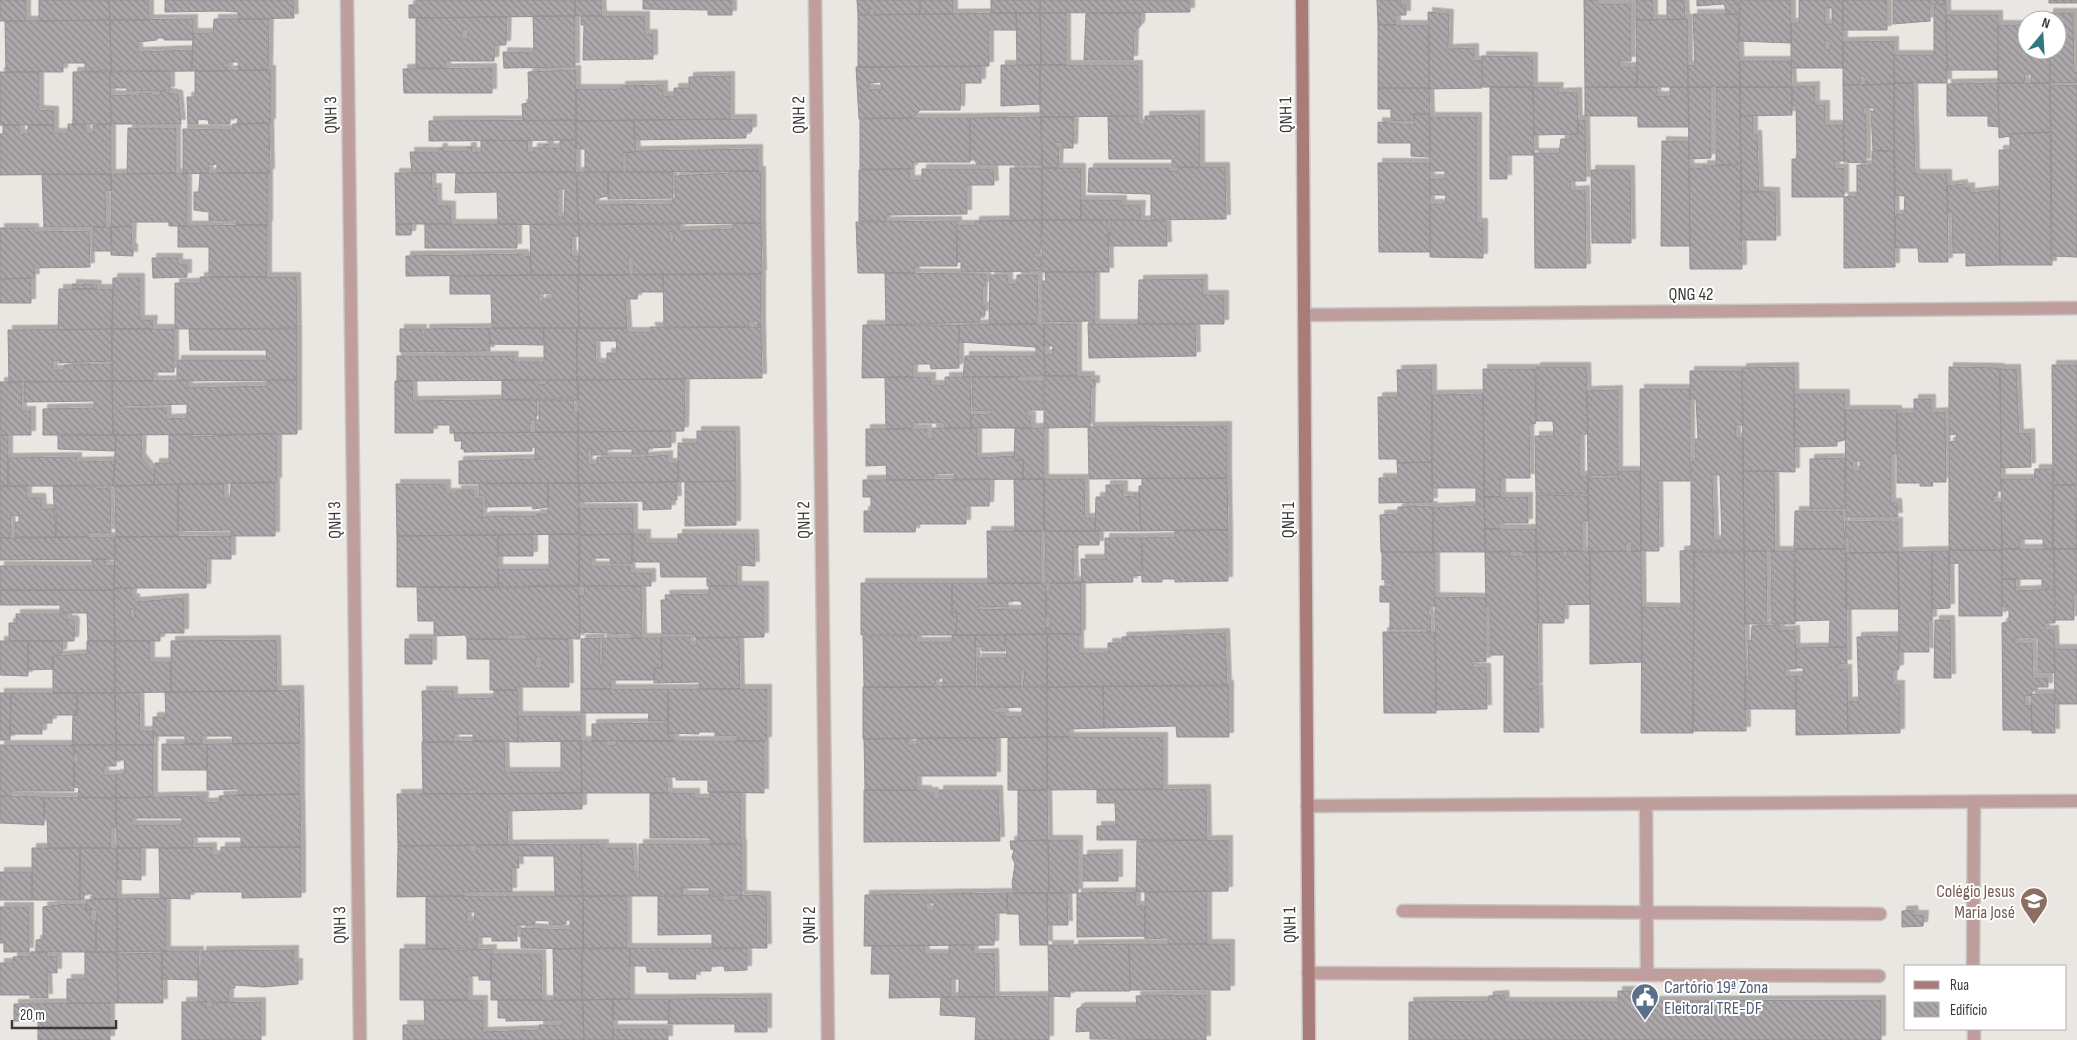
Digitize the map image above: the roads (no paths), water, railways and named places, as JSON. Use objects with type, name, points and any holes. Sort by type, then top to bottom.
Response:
[{"type":"street","name":"QNH 3","points":[[347,0],[360,1040]]},
{"type":"street","name":"QNH 2","points":[[815,0],[828,1040]]},
{"type":"street","name":"QNH 1","points":[[1302,0],[1309,1040]]},
{"type":"street","name":"QNG 42","points":[[1305,315],[2077,308]]},
{"type":"street","points":[[1307,806],[2077,801]]},
{"type":"street","points":[[1973,965],[1974,802]]},
{"type":"street","points":[[1646,804],[1647,975]]},
{"type":"street","points":[[1402,911],[1880,914]]},
{"type":"street","points":[[1308,973],[1880,976]]},
{"type":"place","name":"Colégio Jesus Maria José","points":[[2034,925]]},
{"type":"place","name":"Cartório 19ª Zona Eleitoral TRE-DF","points":[[1645,1021]]}]
